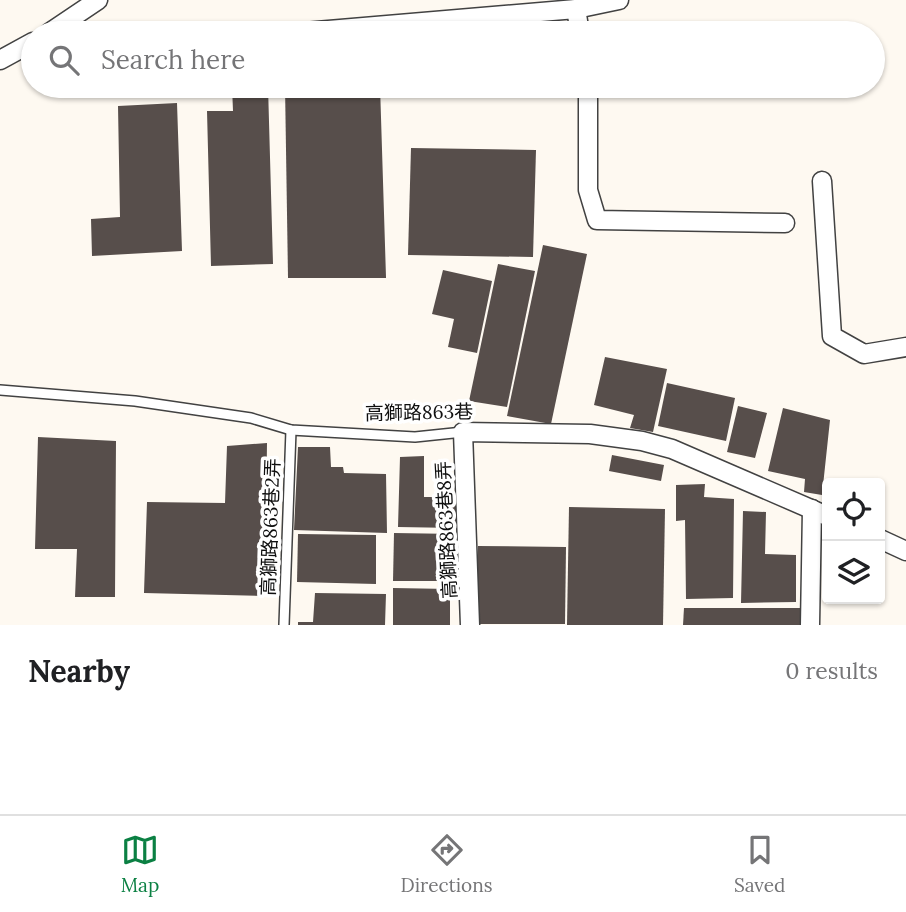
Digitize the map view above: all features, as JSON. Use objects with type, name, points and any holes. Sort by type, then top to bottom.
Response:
[{"type":"street","points":[[68,21],[98,0]]},
{"type":"street","points":[[434,21],[576,9],[620,0]]},
{"type":"street","points":[[576,9],[578,21]]},
{"type":"street","points":[[0,60],[21,49]]},
{"type":"street","points":[[588,98],[588,190],[597,220],[785,223]]},
{"type":"street","points":[[822,181],[832,336],[864,354],[906,347]]},
{"type":"street","name":"高獅路863巷","points":[[463,432],[590,434],[642,441],[672,449],[820,513]]},
{"type":"street","name":"高獅路863巷8弄","points":[[463,432],[470,625]]},
{"type":"street","points":[[810,625],[820,513]]},
{"type":"street","points":[[882,541],[906,551]]},
{"type":"lane","name":"高獅路863巷","points":[[0,390],[161,405],[251,418],[291,430],[415,437],[463,432]]},
{"type":"lane","name":"高獅路863巷2弄","points":[[284,625],[291,430]]},
{"type":"building","points":[[232,98],[268,98],[273,264],[211,266],[207,111],[233,111]]},
{"type":"building","points":[[285,98],[380,98],[386,278],[288,278]]},
{"type":"building","points":[[177,103],[182,251],[92,256],[91,219],[120,217],[118,106]]},
{"type":"building","points":[[411,148],[536,150],[533,257],[408,255]]},
{"type":"building","points":[[543,245],[587,254],[551,424],[507,416]]},
{"type":"building","points":[[498,264],[535,271],[507,407],[469,401]]},
{"type":"building","points":[[443,270],[492,281],[477,353],[448,347],[454,319],[432,314]]},
{"type":"building","points":[[605,357],[667,369],[653,432],[630,428],[634,415],[594,405]]},
{"type":"building","points":[[667,383],[735,398],[726,441],[658,426]]},
{"type":"building","points":[[738,406],[767,413],[755,458],[727,452]]},
{"type":"building","points":[[783,408],[830,420],[822,495],[804,492],[805,479],[768,471]]},
{"type":"building","points":[[38,437],[116,441],[115,597],[75,597],[77,549],[35,549]]},
{"type":"building","points":[[267,443],[265,596],[144,593],[147,502],[225,503],[227,446]]},
{"type":"building","points":[[298,447],[330,447],[331,467],[343,467],[344,473],[386,474],[387,533],[294,530]]},
{"type":"building","points":[[612,455],[664,465],[661,481],[609,471]]},
{"type":"building","points":[[424,456],[424,497],[456,497],[456,528],[398,527],[400,457]]},
{"type":"building","points":[[705,484],[704,497],[734,499],[733,598],[686,599],[685,520],[676,521],[676,485]]},
{"type":"building","points":[[569,507],[665,509],[663,625],[567,625]]},
{"type":"building","points":[[743,511],[766,512],[765,554],[796,555],[796,602],[741,603]]},
{"type":"building","points":[[394,533],[457,534],[456,581],[393,581]]},
{"type":"building","points":[[298,534],[376,535],[376,584],[297,582]]},
{"type":"building","points":[[478,546],[566,547],[565,624],[475,624]]},
{"type":"building","points":[[393,588],[450,589],[450,625],[393,625]]},
{"type":"building","points":[[315,593],[386,594],[385,625],[298,625],[298,622],[313,622]]},
{"type":"building","points":[[684,608],[802,608],[801,625],[683,625]]}]
